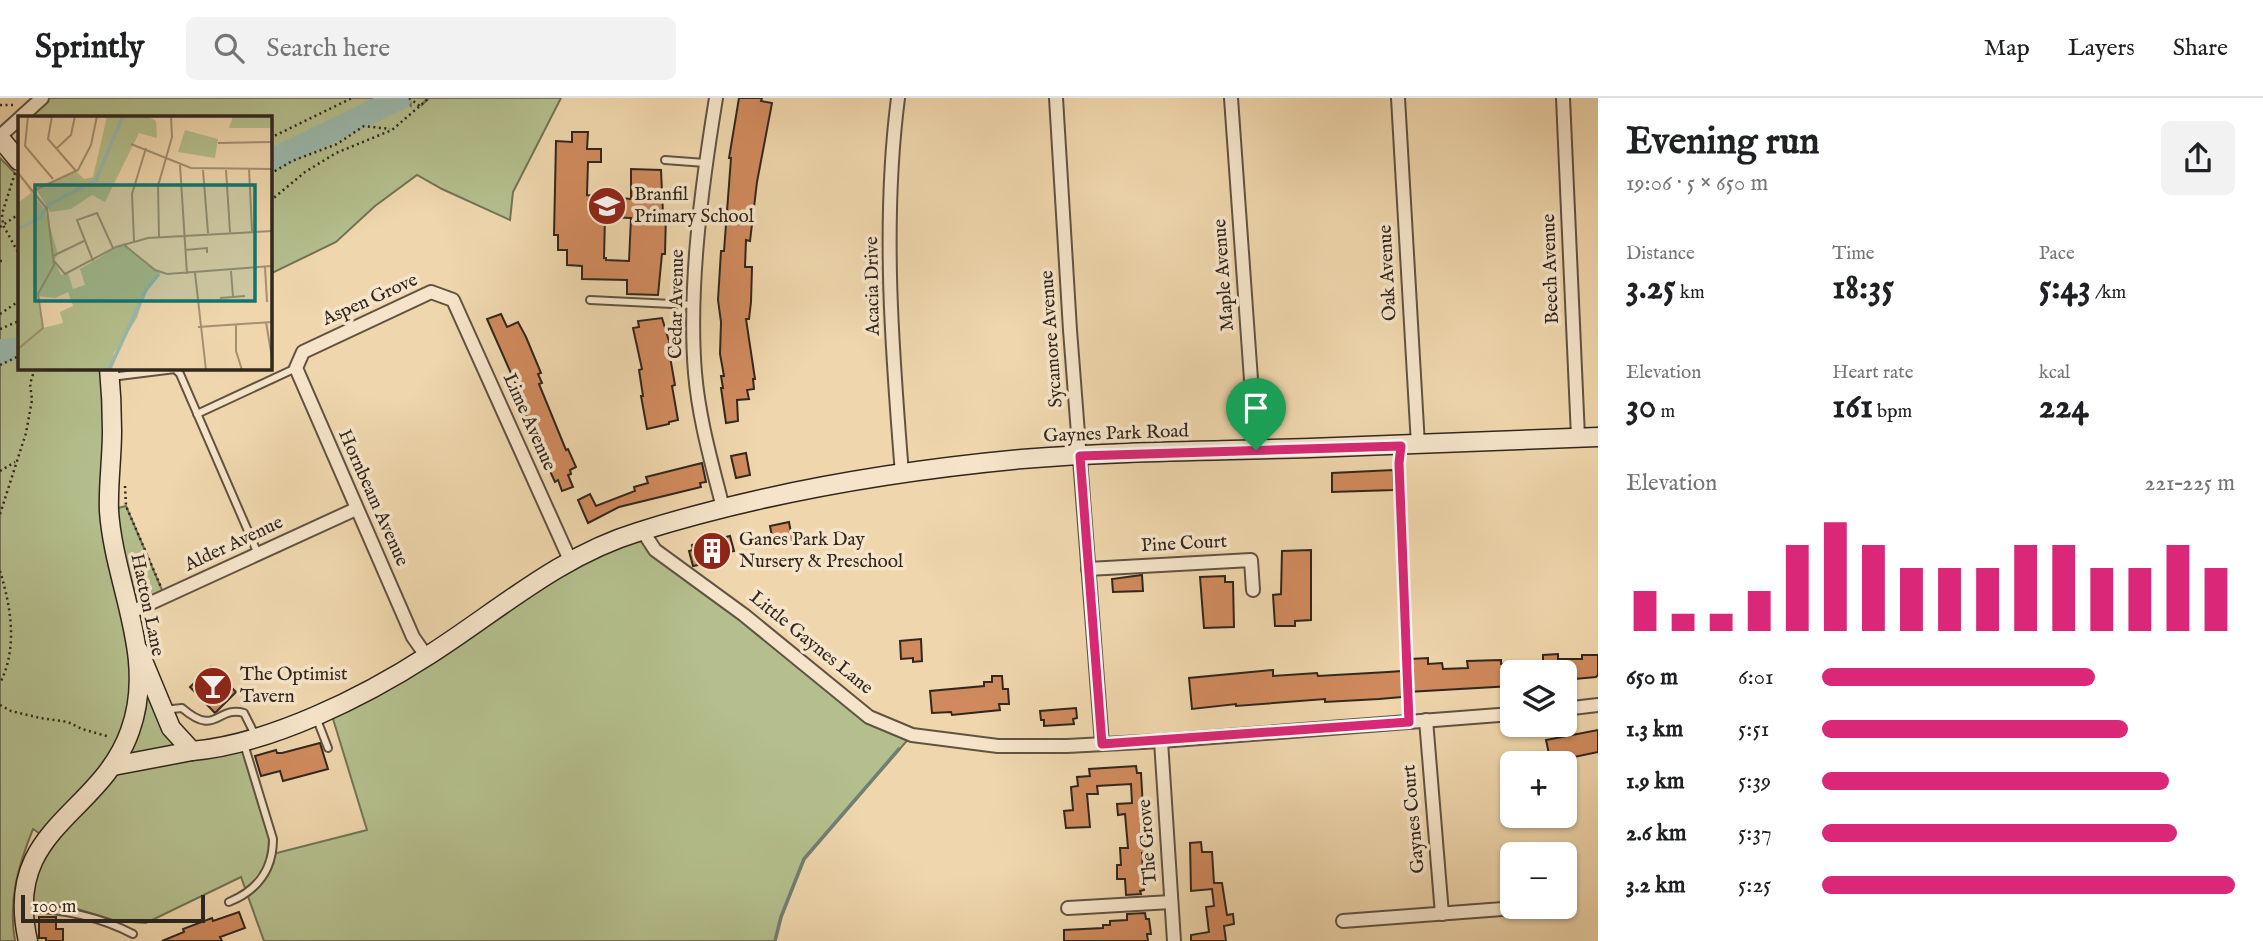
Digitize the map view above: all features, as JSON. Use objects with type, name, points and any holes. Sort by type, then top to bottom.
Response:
[{"type":"street","points":[[22,116],[42,98]]},
{"type":"street","name":"Cedar Avenue","points":[[716,98],[705,163],[695,306],[695,372],[702,428],[723,508]]},
{"type":"street","name":"Acacia Drive","points":[[898,98],[891,179],[891,285],[894,381],[902,474]]},
{"type":"street","name":"Sycamore Avenue","points":[[1056,98],[1102,744]]},
{"type":"street","name":"Maple Avenue","points":[[1231,98],[1256,450]]},
{"type":"street","name":"Oak Avenue","points":[[1398,98],[1409,445]]},
{"type":"street","name":"Beech Avenue","points":[[1563,98],[1578,437]]},
{"type":"street","points":[[18,120],[0,137],[18,160]]},
{"type":"street","name":"Aspen Grove","points":[[296,368],[303,352],[431,292],[453,300]]},
{"type":"street","name":"Lime Avenue","points":[[453,300],[570,560]]},
{"type":"street","name":"Hornbeam Avenue","points":[[296,368],[413,637],[427,657]]},
{"type":"street","name":"Hacton Lane","points":[[28,941],[23,908],[31,866],[46,837],[113,766],[130,731],[138,692],[139,651],[115,553],[109,510],[112,429],[110,372]]},
{"type":"street","name":"Gaynes Park Road","points":[[642,530],[723,508],[820,487],[1026,459],[1598,437]]},
{"type":"street","name":"Alder Avenue","points":[[129,612],[356,509]]},
{"type":"street","points":[[113,766],[192,751],[218,749],[250,740],[342,705],[427,657],[570,560],[642,530]]},
{"type":"street","name":"Little Gaynes Lane","points":[[642,530],[655,550],[744,615],[869,717],[912,735],[971,744],[1012,746],[1102,744],[1500,715]]},
{"type":"street","name":"Pine Court","points":[[1088,569],[1251,560],[1253,590]]},
{"type":"street","points":[[139,651],[164,715],[172,729],[192,751]]},
{"type":"street","points":[[1577,707],[1598,705]]},
{"type":"street","name":"Gaynes Court","points":[[1426,720],[1442,914]]},
{"type":"street","name":"The Grove","points":[[1161,741],[1174,941]]},
{"type":"street","points":[[1068,908],[1171,902]]},
{"type":"street","points":[[1343,921],[1500,909]]},
{"type":"lane","points":[[665,160],[705,163]]},
{"type":"lane","points":[[590,300],[695,306]]},
{"type":"lane","points":[[197,414],[296,368]]},
{"type":"lane","points":[[110,372],[175,369],[180,374],[258,554]]},
{"type":"lane","points":[[164,715],[172,709],[182,708],[200,722],[210,722],[237,711],[244,713],[273,839],[273,854],[271,863],[259,881],[244,896],[229,902]]},
{"type":"lane","points":[[315,715],[328,748]]},
{"type":"lane","points":[[23,908],[80,913],[115,924],[133,934]]},
{"type":"path","points":[[271,138],[352,98]]},
{"type":"path","points":[[409,98],[420,106]]},
{"type":"path","points":[[271,200],[305,172],[336,153],[392,130],[429,98]]},
{"type":"path","points":[[271,173],[292,161],[337,144],[364,126],[392,130]]},
{"type":"path","points":[[18,170],[7,194],[1,226],[18,252]]},
{"type":"path","points":[[1,226],[18,215]]},
{"type":"path","points":[[0,314],[18,302]]},
{"type":"path","points":[[0,329],[18,321]]},
{"type":"path","points":[[0,365],[18,356]]},
{"type":"path","points":[[0,514],[26,433],[32,400],[30,384],[35,369]]},
{"type":"path","points":[[1409,445],[1399,463],[1409,722]]},
{"type":"path","points":[[0,471],[16,461]]},
{"type":"path","points":[[125,480],[126,506],[165,597]]},
{"type":"path","points":[[0,571],[11,619],[6,670],[0,682]]},
{"type":"path","points":[[0,705],[11,711],[68,722],[125,742]]},
{"type":"green space","points":[[42,98],[408,98],[411,107],[410,98],[427,98],[421,106],[429,98],[561,98],[513,192],[510,220],[417,175],[375,206],[336,242],[271,274],[271,116],[22,116]]},
{"type":"green space","points":[[0,158],[18,176],[18,369],[109,369],[110,510],[126,506],[165,597],[129,613],[139,651],[192,751],[244,742],[273,839],[273,854],[367,830],[330,709],[542,577],[642,530],[655,550],[869,717],[912,735],[804,859],[781,917],[775,941],[264,941],[241,877],[146,923],[116,921],[71,907],[44,904],[23,908],[46,838],[33,829],[16,884],[13,912],[15,941],[0,941]]},
{"type":"building","points":[[739,98],[762,98],[761,101],[772,103],[757,182],[750,241],[746,240],[745,267],[752,267],[751,302],[749,319],[746,319],[755,379],[754,389],[747,390],[749,399],[737,400],[738,421],[726,423],[721,388],[721,376],[724,376],[720,354],[721,322],[718,300],[721,251],[724,251],[729,158]]},
{"type":"building","points":[[572,132],[588,132],[587,149],[601,149],[601,162],[588,162],[587,195],[631,199],[631,169],[661,170],[663,213],[666,213],[665,254],[662,254],[658,295],[627,294],[627,280],[582,279],[582,266],[567,265],[567,250],[558,250],[558,235],[554,235],[556,141],[572,142]],"holes":[[[605,217],[631,218],[629,261],[606,260]]]},
{"type":"building","points":[[501,314],[507,327],[518,322],[541,373],[538,374],[542,383],[539,384],[566,450],[568,449],[576,467],[570,470],[571,474],[568,475],[573,487],[562,491],[558,480],[555,482],[549,469],[553,468],[533,420],[529,422],[519,397],[521,396],[487,319]]},
{"type":"building","points":[[662,318],[672,351],[669,351],[675,385],[672,386],[678,420],[647,429],[641,396],[639,370],[642,369],[633,328],[639,327],[638,321]]},
{"type":"building","points":[[746,453],[750,475],[736,478],[731,456]]},
{"type":"building","points":[[702,463],[706,482],[700,483],[701,487],[619,507],[588,523],[578,500],[590,494],[596,506],[635,491],[634,487],[648,483],[646,477]]},
{"type":"building","points":[[1393,470],[1394,490],[1332,492],[1332,473]]},
{"type":"building","points":[[789,522],[793,544],[774,547],[770,526]]},
{"type":"building","name":"Ganes Park Day Nursery & Preschool","points":[[730,536],[734,551],[725,553],[727,561],[708,566],[708,563],[693,566],[689,551],[693,550],[692,545]]},
{"type":"building","points":[[1311,550],[1311,620],[1295,621],[1295,626],[1275,626],[1273,595],[1281,594],[1282,551]]},
{"type":"building","points":[[1142,575],[1143,591],[1113,592],[1112,579]]},
{"type":"building","points":[[1225,576],[1225,582],[1233,582],[1234,627],[1204,628],[1200,577]]},
{"type":"building","points":[[921,639],[922,661],[913,662],[913,658],[901,659],[900,641]]},
{"type":"building","points":[[1558,654],[1558,659],[1582,659],[1582,655],[1598,655],[1598,675],[1577,679],[1577,660],[1543,660],[1543,655]]},
{"type":"building","points":[[1428,658],[1428,664],[1442,663],[1443,669],[1468,668],[1467,661],[1500,660],[1500,687],[1407,692],[1402,697],[1379,699],[1325,702],[1325,699],[1192,709],[1189,678],[1273,670],[1273,676],[1401,671],[1401,664],[1410,663],[1410,659]]},
{"type":"building","points":[[211,667],[236,692],[215,713],[190,687]]},
{"type":"building","points":[[992,676],[1002,676],[1003,689],[1008,689],[1009,704],[999,704],[1000,710],[952,715],[951,712],[932,713],[930,691],[984,686],[984,682],[992,682]]},
{"type":"building","points":[[1076,708],[1077,718],[1073,719],[1074,724],[1044,726],[1044,720],[1041,720],[1040,711]]},
{"type":"building","points":[[1598,730],[1598,752],[1577,756],[1577,751],[1548,751],[1546,740],[1577,737],[1577,734]]},
{"type":"building","points":[[320,743],[328,769],[283,781],[280,771],[261,776],[255,756],[276,750],[277,753],[282,753]]},
{"type":"building","points":[[1136,766],[1137,773],[1141,773],[1144,890],[1140,891],[1141,894],[1126,895],[1125,879],[1117,879],[1117,865],[1121,865],[1120,848],[1128,848],[1125,814],[1118,815],[1117,804],[1132,803],[1131,784],[1097,786],[1098,794],[1087,794],[1090,827],[1066,828],[1064,811],[1073,810],[1071,787],[1078,786],[1077,777],[1090,776],[1089,769]]},
{"type":"building","points":[[1201,842],[1202,852],[1212,852],[1214,883],[1222,883],[1227,915],[1233,914],[1234,924],[1224,926],[1226,941],[1191,941],[1191,935],[1209,932],[1206,907],[1214,906],[1212,889],[1191,891],[1190,843]]},
{"type":"building","points":[[239,912],[245,928],[220,937],[222,941],[162,941],[184,932],[183,929],[212,918],[213,921]]},
{"type":"building","points":[[1145,913],[1146,919],[1149,919],[1151,934],[1147,934],[1148,941],[1064,941],[1064,930],[1103,928],[1103,925],[1110,925],[1110,921],[1127,920],[1127,914]]},
{"type":"building","points":[[39,917],[56,917],[56,929],[63,929],[63,941],[46,941],[46,938],[39,938]]},
{"type":"waterway","points":[[271,161],[400,98]]},
{"type":"waterway","points":[[0,354],[4,350],[18,349]]},
{"type":"waterway","points":[[775,941],[781,917],[804,859],[899,749]]},
{"type":"place","name":"Branfil Primary School","points":[[607,206]]},
{"type":"place","name":"Ganes Park Day Nursery & Preschool","points":[[712,551]]},
{"type":"place","name":"The Optimist Tavern","points":[[213,686]]},
{"type":"route","points":[[1401,446],[1399,463],[1409,722],[1102,744],[1080,456],[1256,450],[1401,446]]}]
